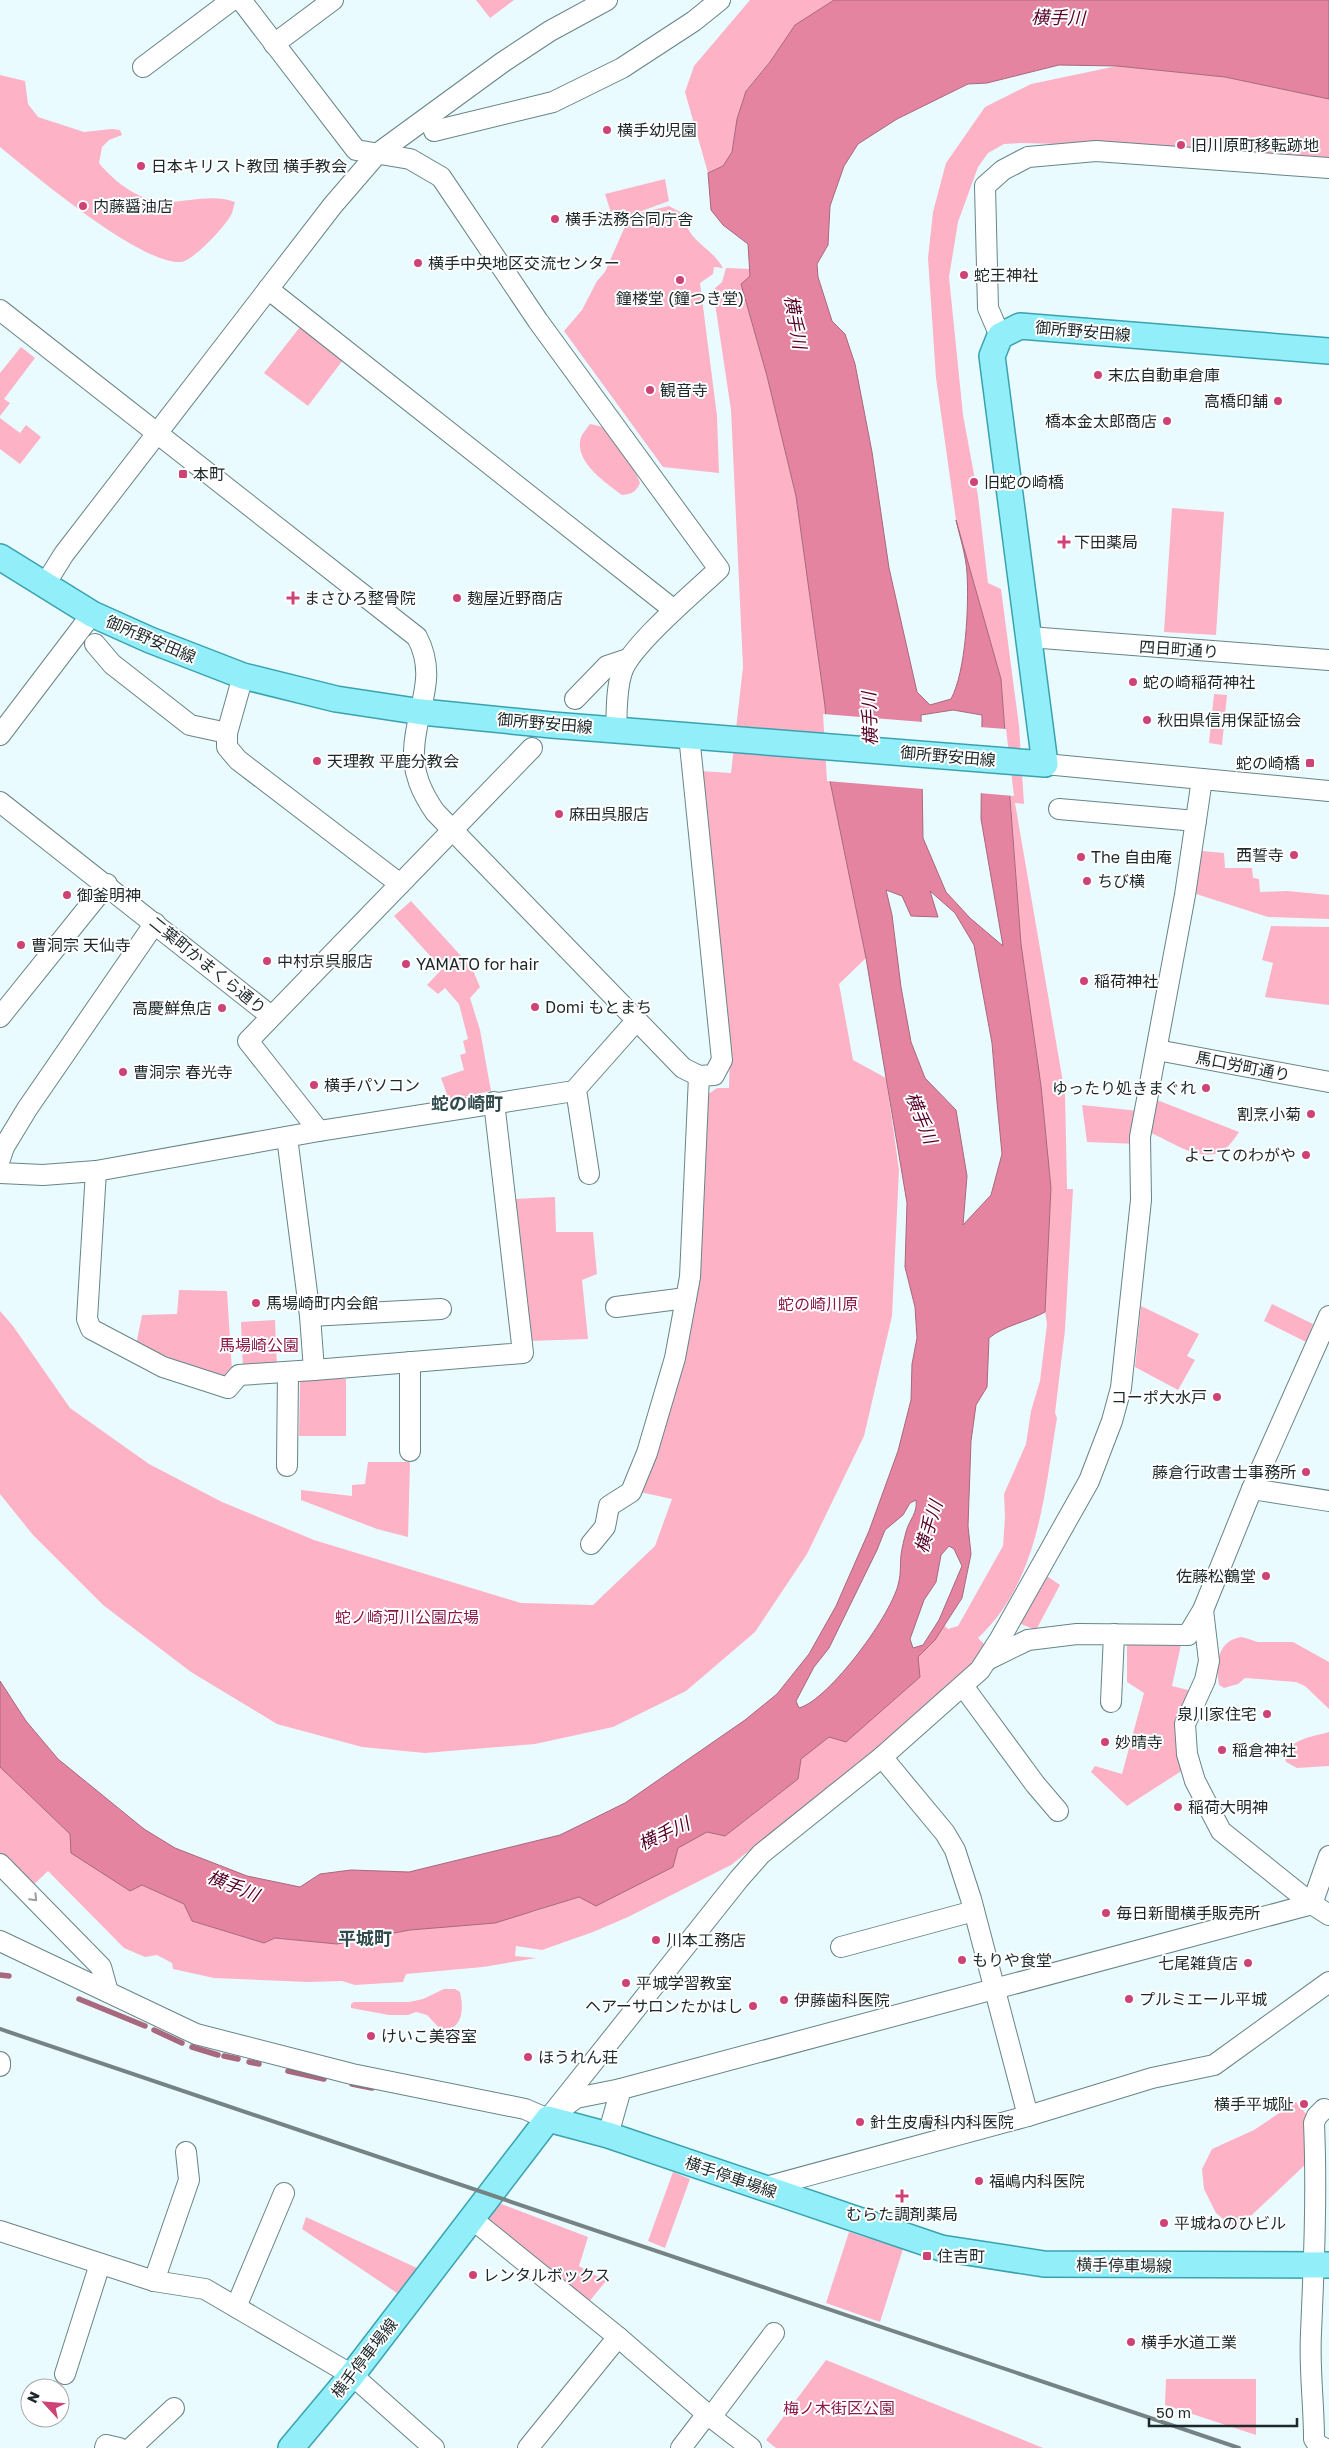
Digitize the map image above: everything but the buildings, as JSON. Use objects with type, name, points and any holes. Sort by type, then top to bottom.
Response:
[{"type":"main road","name":"御所野安田線","points":[[1000,336],[1020,326],[1329,351]]},
{"type":"main road","points":[[1000,336],[992,356],[1045,764]]},
{"type":"main road","name":"御所野安田線","points":[[0,557],[92,614],[243,676],[336,698],[422,712],[1045,764]]},
{"type":"main road","name":"横手停車場線","points":[[291,2448],[352,2375],[548,2118],[608,2135],[941,2248],[1044,2264],[1322,2265]]},
{"type":"street","points":[[143,67],[232,0]]},
{"type":"street","points":[[240,0],[356,150],[410,160],[441,177],[538,321],[719,569],[674,610],[628,659],[622,673],[616,729]]},
{"type":"street","points":[[274,44],[333,0]]},
{"type":"street","points":[[44,586],[64,554],[268,289],[333,205],[378,154],[503,62],[550,32],[607,0]]},
{"type":"street","points":[[434,131],[552,102],[622,68],[694,21],[720,0]]},
{"type":"street","points":[[1000,336],[988,308],[985,186],[1003,170],[1028,157],[1096,151],[1329,168]]},
{"type":"street","points":[[268,289],[674,610]]},
{"type":"street","points":[[0,310],[417,638],[425,652],[427,670],[422,712],[414,751],[421,791],[434,812],[683,1068],[699,1076],[714,1076],[722,1060],[689,735]]},
{"type":"street","points":[[0,735],[92,614]]},
{"type":"street","name":"四日町通り","points":[[1028,637],[1329,660]]},
{"type":"street","points":[[95,644],[112,664],[190,725],[227,733]]},
{"type":"street","points":[[575,699],[607,666],[628,659]]},
{"type":"street","points":[[243,676],[227,733],[227,747],[238,760],[400,884]]},
{"type":"street","name":"二葉町かまくら通り","points":[[0,802],[107,884],[271,1016],[532,748]]},
{"type":"street","points":[[1045,764],[1329,791]]},
{"type":"street","points":[[548,2118],[761,1854],[882,1757],[980,1670],[1089,1481],[1112,1421],[1121,1388],[1141,1200],[1140,1137],[1157,1050],[1202,779]]},
{"type":"street","points":[[1059,809],[1196,821]]},
{"type":"street","points":[[0,1017],[107,884]]},
{"type":"street","points":[[0,1159],[4,1147],[27,1109],[155,923]]},
{"type":"street","points":[[271,1016],[248,1040],[319,1131]]},
{"type":"street","points":[[0,1173],[43,1176],[96,1171],[319,1131],[494,1102],[574,1091],[636,1021]]},
{"type":"street","name":"馬口労町通り","points":[[1157,1050],[1329,1082]]},
{"type":"street","points":[[591,1544],[605,1527],[609,1506],[631,1492],[647,1453],[675,1358],[690,1277],[699,1076]]},
{"type":"street","points":[[574,1091],[577,1096],[589,1174]]},
{"type":"street","points":[[96,1171],[87,1319],[91,1329],[163,1367],[228,1388],[239,1375],[523,1354],[494,1102]]},
{"type":"street","points":[[288,1137],[310,1316],[314,1370]]},
{"type":"street","points":[[616,1307],[686,1298]]},
{"type":"street","points":[[310,1316],[441,1309]]},
{"type":"street","points":[[987,1660],[1028,1640],[1077,1634],[1188,1635],[1203,1610],[1252,1489],[1329,1316]]},
{"type":"street","points":[[410,1362],[410,1451]]},
{"type":"street","points":[[287,1466],[288,1372]]},
{"type":"street","points":[[1252,1489],[1329,1501]]},
{"type":"street","points":[[1203,1610],[1210,1662],[1205,1680],[1185,1724],[1187,1754],[1195,1781],[1221,1830],[1312,1904],[1329,1915]]},
{"type":"street","points":[[1111,1702],[1114,1634]]},
{"type":"street","points":[[962,1686],[1043,1794],[1058,1811]]},
{"type":"street","points":[[882,1757],[945,1832],[955,1850],[974,1911],[1028,2116]]},
{"type":"street","points":[[1312,1904],[1329,1856]]},
{"type":"street","points":[[0,1864],[101,1967],[108,1992]]},
{"type":"street","points":[[548,2118],[576,2098],[621,2089],[1312,1904]]},
{"type":"street","points":[[841,1947],[974,1911]]},
{"type":"street","points":[[0,1941],[196,2034],[352,2074],[525,2109],[548,2118]]},
{"type":"street","points":[[762,2188],[1028,2116],[1152,2078],[1214,2066],[1329,1982]]},
{"type":"street","points":[[608,2135],[621,2089]]},
{"type":"street","points":[[1324,2109],[1317,2116],[1314,2123],[1322,2265],[1311,2333],[1314,2439],[1318,2446],[1324,2448]]},
{"type":"street","points":[[154,2281],[189,2180],[186,2152]]},
{"type":"street","points":[[236,2307],[284,2193]]},
{"type":"street","points":[[472,2219],[618,2337],[709,2416],[751,2448]]},
{"type":"street","points":[[0,2231],[154,2281],[205,2289],[352,2375],[434,2448]]},
{"type":"street","points":[[65,2374],[100,2264]]},
{"type":"street","points":[[681,2448],[709,2416],[774,2333]]},
{"type":"street","points":[[528,2448],[618,2337]]},
{"type":"street","points":[[131,2448],[174,2408]]},
{"type":"street","points":[[105,2448],[106,2445],[119,2448]]},
{"type":"green space","points":[[476,0],[514,0],[490,18]]},
{"type":"green space","points":[[750,0],[834,0],[795,25],[770,62],[746,90],[737,119],[732,152],[723,166],[708,173],[685,92],[694,66]]},
{"type":"green space","points":[[1117,66],[1225,77],[1329,99],[1329,159],[1102,145],[1004,144],[988,153],[978,167],[958,222],[949,277],[963,415],[978,496],[988,583],[1001,589],[1019,726],[1024,804],[1015,803],[1065,1094],[1067,1189],[1073,1189],[1065,1330],[1055,1413],[1057,1418],[1048,1477],[1036,1535],[1026,1564],[1014,1590],[998,1615],[978,1638],[986,1646],[957,1680],[923,1714],[731,1865],[628,1917],[593,1932],[542,1950],[516,1946],[515,1956],[536,1958],[483,1967],[406,1974],[403,1982],[355,1985],[342,1981],[308,1982],[214,1978],[173,1969],[172,1963],[157,1955],[145,1957],[124,1948],[48,1871],[31,1887],[0,1864],[0,1767],[70,1834],[142,1885],[184,1904],[192,1921],[264,1943],[275,1938],[337,1944],[410,1930],[533,1912],[579,1897],[707,1832],[725,1836],[798,1779],[801,1759],[906,1668],[944,1625],[948,1629],[958,1626],[1003,1546],[1004,1494],[1026,1444],[1031,1411],[1040,1381],[1047,1324],[1045,1312],[1051,1188],[1041,1086],[1021,944],[1001,679],[956,520],[936,378],[928,258],[933,212],[946,163],[985,107],[1031,84]]},
{"type":"green space","points":[[0,75],[25,81],[28,104],[38,117],[84,132],[120,130],[122,135],[109,140],[102,147],[99,163],[113,178],[130,190],[149,199],[159,201],[219,198],[235,202],[229,219],[201,249],[193,256],[181,262],[163,259],[140,249],[115,234],[61,196],[0,147]]},
{"type":"green space","points":[[665,179],[669,201],[631,215],[616,228],[605,194]]},
{"type":"green space","points":[[669,206],[682,213],[685,224],[690,232],[718,260],[723,268],[714,267],[713,274],[700,283],[717,416],[719,473],[663,467],[564,331],[582,310],[597,281],[605,272],[626,224],[640,213]]},
{"type":"green space","name":"蛇の崎川原","points":[[726,268],[750,269],[750,276],[741,284],[767,376],[796,496],[825,706],[830,781],[866,958],[839,984],[853,1060],[886,1078],[899,1170],[892,1316],[864,1436],[807,1554],[755,1632],[686,1691],[613,1727],[535,1744],[425,1753],[362,1747],[277,1724],[191,1672],[103,1605],[33,1535],[0,1494],[0,1311],[13,1326],[70,1408],[149,1464],[222,1502],[314,1540],[521,1603],[593,1605],[655,1546],[672,1499],[640,1492],[669,1407],[707,1095],[717,1088],[729,1088],[730,1050],[699,771],[731,773],[743,667],[731,410],[713,290],[722,282]]},
{"type":"green space","points":[[300,327],[343,360],[308,406],[264,373]]},
{"type":"green space","points":[[21,347],[35,358],[4,399],[10,403],[0,416],[0,373]]},
{"type":"green space","points":[[0,418],[20,433],[26,425],[41,437],[20,464],[0,449]]},
{"type":"green space","points":[[590,424],[605,429],[626,454],[640,483],[633,492],[622,495],[600,478],[586,463],[580,446],[581,437]]},
{"type":"green space","points":[[1172,508],[1224,512],[1216,635],[1164,632]]},
{"type":"green space","points":[[1214,694],[1227,695],[1222,745],[1209,743]]},
{"type":"green space","points":[[1202,851],[1224,853],[1225,868],[1252,868],[1253,878],[1259,879],[1260,892],[1287,891],[1329,895],[1329,919],[1268,917],[1193,893]]},
{"type":"green space","points":[[411,901],[472,968],[480,987],[470,998],[480,1030],[491,1091],[449,1100],[441,1078],[464,1070],[460,1055],[466,1053],[463,1041],[468,1039],[459,1004],[445,988],[438,994],[427,985],[442,969],[394,916]]},
{"type":"green space","points":[[1271,926],[1329,927],[1329,1005],[1265,997],[1273,963],[1262,960]]},
{"type":"green space","points":[[1157,1100],[1239,1132],[1229,1145],[1219,1152],[1209,1155],[1187,1150],[1151,1133]]},
{"type":"green space","points":[[1082,1105],[1139,1111],[1137,1144],[1087,1142]]},
{"type":"green space","points":[[555,1197],[556,1232],[593,1232],[597,1274],[582,1280],[588,1339],[529,1341],[513,1199]]},
{"type":"green space","points":[[179,1290],[227,1291],[232,1371],[224,1379],[136,1345],[142,1315],[177,1314]]},
{"type":"green space","points":[[1272,1304],[1313,1324],[1306,1342],[1264,1321]]},
{"type":"green space","points":[[1141,1306],[1199,1334],[1187,1356],[1195,1360],[1178,1390],[1135,1367]]},
{"type":"green space","name":"馬場崎公園","points":[[275,1320],[277,1368],[243,1369],[241,1322]]},
{"type":"green space","points":[[300,1379],[346,1379],[346,1436],[299,1436]]},
{"type":"green space","points":[[368,1462],[410,1462],[408,1537],[377,1529],[301,1500],[301,1490],[352,1496],[352,1485],[365,1484]]},
{"type":"green space","points":[[1044,1574],[1060,1585],[1036,1630],[1016,1622]]},
{"type":"green space","points":[[1242,1637],[1258,1642],[1293,1642],[1329,1662],[1329,1709],[1305,1686],[1296,1682],[1245,1678],[1238,1684],[1224,1688],[1219,1685],[1218,1661],[1220,1654],[1228,1643]]},
{"type":"green space","points":[[1127,1639],[1182,1640],[1172,1686],[1192,1691],[1183,1770],[1127,1806],[1091,1772],[1095,1766],[1122,1774],[1144,1693],[1127,1682]]},
{"type":"green space","points":[[1329,1732],[1329,1766],[1297,1768],[1286,1762],[1284,1756],[1292,1745],[1303,1739]]},
{"type":"green space","points":[[444,1989],[455,1989],[460,1992],[462,2011],[455,2026],[443,2032],[427,2015],[416,2012],[408,2015],[389,2015],[351,2008],[351,2004],[354,2002],[409,2002],[423,1999]]},
{"type":"green space","points":[[1296,2102],[1308,2116],[1307,2163],[1236,2230],[1216,2213],[1204,2189],[1202,2169],[1212,2149],[1254,2130]]},
{"type":"green space","points":[[673,2172],[690,2179],[665,2248],[648,2241]]},
{"type":"green space","points":[[496,2202],[588,2237],[579,2266],[606,2281],[588,2303],[482,2221]]},
{"type":"green space","points":[[306,2217],[417,2268],[397,2293],[302,2229]]},
{"type":"green space","points":[[849,2232],[903,2249],[880,2322],[826,2303]]},
{"type":"green space","name":"梅ノ木街区公園","points":[[826,2360],[1043,2448],[776,2448],[766,2440]]},
{"type":"green space","points":[[1166,2379],[1256,2379],[1256,2435],[1165,2405]]},
{"type":"water","name":"横手川","points":[[834,0],[1329,0],[1329,99],[1225,77],[1117,66],[1059,65],[987,83],[968,84],[897,119],[858,144],[844,166],[830,206],[828,245],[817,264],[818,277],[832,321],[845,334],[855,364],[872,452],[889,568],[917,692],[930,705],[951,699],[960,672],[967,620],[968,587],[965,560],[956,520],[1001,679],[1021,944],[1041,1086],[1051,1188],[1045,1312],[1002,1330],[989,1338],[987,1387],[976,1405],[971,1441],[968,1526],[971,1554],[962,1598],[935,1640],[918,1657],[920,1677],[846,1742],[829,1737],[801,1759],[798,1779],[725,1836],[707,1832],[678,1848],[673,1867],[596,1906],[579,1897],[495,1923],[410,1930],[337,1944],[275,1938],[264,1943],[192,1921],[184,1904],[142,1885],[130,1891],[71,1853],[70,1834],[0,1767],[0,1681],[26,1721],[58,1759],[144,1829],[175,1848],[247,1876],[300,1887],[320,1874],[351,1870],[409,1872],[560,1835],[625,1803],[745,1720],[777,1694],[809,1654],[836,1606],[869,1531],[898,1451],[911,1400],[912,1364],[917,1338],[915,1307],[905,1267],[907,1203],[866,958],[830,781],[825,706],[796,496],[767,376],[741,284],[750,276],[748,244],[723,225],[711,210],[708,173],[723,166],[732,152],[737,119],[746,91],[770,62],[795,25]],"holes":[[[953,710],[982,715],[981,819],[1003,946],[970,918],[946,892],[923,838],[921,715]],[[886,890],[902,896],[911,916],[938,917],[930,891],[955,913],[974,945],[992,1043],[1002,1154],[991,1195],[963,1225],[967,1176],[956,1110],[925,1078],[911,1042],[901,987],[892,915]],[[916,1500],[916,1509],[907,1528],[903,1544],[899,1581],[885,1613],[873,1633],[843,1672],[812,1702],[799,1708],[796,1701],[814,1667],[829,1648],[885,1530],[903,1515],[910,1503]],[[949,1546],[954,1549],[962,1566],[939,1620],[923,1645],[913,1648],[910,1639],[924,1600],[936,1582],[941,1555]]]},
{"type":"pier","points":[[823,714],[923,722],[923,789],[827,781]]},
{"type":"pier","points":[[979,727],[1006,729],[1014,796],[979,793]]},
{"type":"waterway","points":[[0,1975],[9,1976]]},
{"type":"waterway","points":[[79,1999],[145,2026]]},
{"type":"waterway","points":[[154,2030],[182,2043]]},
{"type":"waterway","points":[[192,2047],[218,2055]]},
{"type":"waterway","points":[[224,2056],[238,2059]]},
{"type":"waterway","points":[[249,2062],[259,2064]]},
{"type":"waterway","points":[[288,2071],[324,2079]]},
{"type":"waterway","points":[[352,2084],[372,2088]]},
{"type":"railway","points":[[0,2029],[1239,2448]]},
{"type":"place","name":"横手幼児園","points":[[607,130]]},
{"type":"place","name":"旧川原町移転跡地","points":[[1181,145]]},
{"type":"place","name":"日本キリスト教団 横手教会","points":[[141,166]]},
{"type":"place","name":"内藤醤油店","points":[[83,206]]},
{"type":"place","name":"横手法務合同庁舎","points":[[555,219]]},
{"type":"place","name":"横手中央地区交流センター","points":[[418,263]]},
{"type":"place","name":"蛇王神社","points":[[964,275]]},
{"type":"place","name":"鐘楼堂 (鐘つき堂)","points":[[680,280]]},
{"type":"place","name":"末広自動車倉庫","points":[[1098,375]]},
{"type":"place","name":"観音寺","points":[[650,390]]},
{"type":"place","name":"高橋印舗","points":[[1278,401]]},
{"type":"place","name":"橋本金太郎商店","points":[[1167,421]]},
{"type":"place","name":"本町","points":[[183,474]]},
{"type":"place","name":"旧蛇の崎橋","points":[[974,482]]},
{"type":"place","name":"下田薬局","points":[[1064,542]]},
{"type":"place","name":"まさひろ整骨院","points":[[293,598]]},
{"type":"place","name":"麹屋近野商店","points":[[457,598]]},
{"type":"place","name":"蛇の崎稲荷神社","points":[[1133,682]]},
{"type":"place","name":"秋田県信用保証協会","points":[[1147,720]]},
{"type":"place","name":"天理教 平鹿分教会","points":[[317,761]]},
{"type":"place","name":"蛇の崎橋","points":[[1310,763]]},
{"type":"place","name":"麻田呉服店","points":[[559,814]]},
{"type":"place","name":"西誓寺","points":[[1294,855]]},
{"type":"place","name":"The 自由庵","points":[[1081,857]]},
{"type":"place","name":"ちび横","points":[[1087,881]]},
{"type":"place","name":"御釜明神","points":[[67,895]]},
{"type":"place","name":"曹洞宗 天仙寺","points":[[21,945]]},
{"type":"place","name":"中村京呉服店","points":[[267,961]]},
{"type":"place","name":"YAMATO for hair","points":[[406,964]]},
{"type":"place","name":"稲荷神社","points":[[1084,981]]},
{"type":"place","name":"Domi もとまち","points":[[535,1007]]},
{"type":"place","name":"高慶鮮魚店","points":[[222,1008]]},
{"type":"place","name":"曹洞宗 春光寺","points":[[123,1072]]},
{"type":"place","name":"横手パソコン","points":[[314,1085]]},
{"type":"place","name":"ゆったり処きまぐれ","points":[[1206,1088]]},
{"type":"place","name":"割烹小菊","points":[[1311,1114]]},
{"type":"place","name":"よこてのわがや","points":[[1306,1155]]},
{"type":"place","name":"馬場崎町内会館","points":[[256,1303]]},
{"type":"place","name":"コーポ大水戸","points":[[1217,1397]]},
{"type":"place","name":"藤倉行政書士事務所","points":[[1306,1472]]},
{"type":"place","name":"佐藤松鶴堂","points":[[1266,1576]]},
{"type":"place","name":"泉川家住宅","points":[[1267,1714]]},
{"type":"place","name":"妙晴寺","points":[[1105,1742]]},
{"type":"place","name":"稲倉神社","points":[[1222,1750]]},
{"type":"place","name":"稲荷大明神","points":[[1178,1807]]},
{"type":"place","name":"毎日新聞横手販売所","points":[[1106,1913]]},
{"type":"place","name":"川本工務店","points":[[656,1940]]},
{"type":"place","name":"もりや食堂","points":[[962,1960]]},
{"type":"place","name":"七尾雑貨店","points":[[1248,1963]]},
{"type":"place","name":"平城学習教室","points":[[626,1983]]},
{"type":"place","name":"プルミエール平城","points":[[1129,1999]]},
{"type":"place","name":"伊藤歯科医院","points":[[784,2000]]},
{"type":"place","name":"ヘアーサロンたかはし","points":[[753,2006]]},
{"type":"place","name":"けいこ美容室","points":[[371,2036]]},
{"type":"place","name":"ほうれん荘","points":[[528,2057]]},
{"type":"place","name":"横手平城阯","points":[[1304,2104]]},
{"type":"place","name":"針生皮膚科内科医院","points":[[860,2122]]},
{"type":"place","name":"福嶋内科医院","points":[[979,2181]]},
{"type":"place","name":"むらた調剤薬局","points":[[902,2196]]},
{"type":"place","name":"平城ねのひビル","points":[[1164,2223]]},
{"type":"place","name":"住吉町","points":[[927,2256]]},
{"type":"place","name":"レンタルボックス","points":[[473,2275]]},
{"type":"place","name":"横手水道工業","points":[[1131,2342]]},
{"type":"district","name":"蛇の崎町","points":[[467,1104]]},
{"type":"district","name":"平城町","points":[[365,1939]]},
{"type":"park label","name":"蛇ノ崎河川公園広場","points":[[407,1617]]}]
